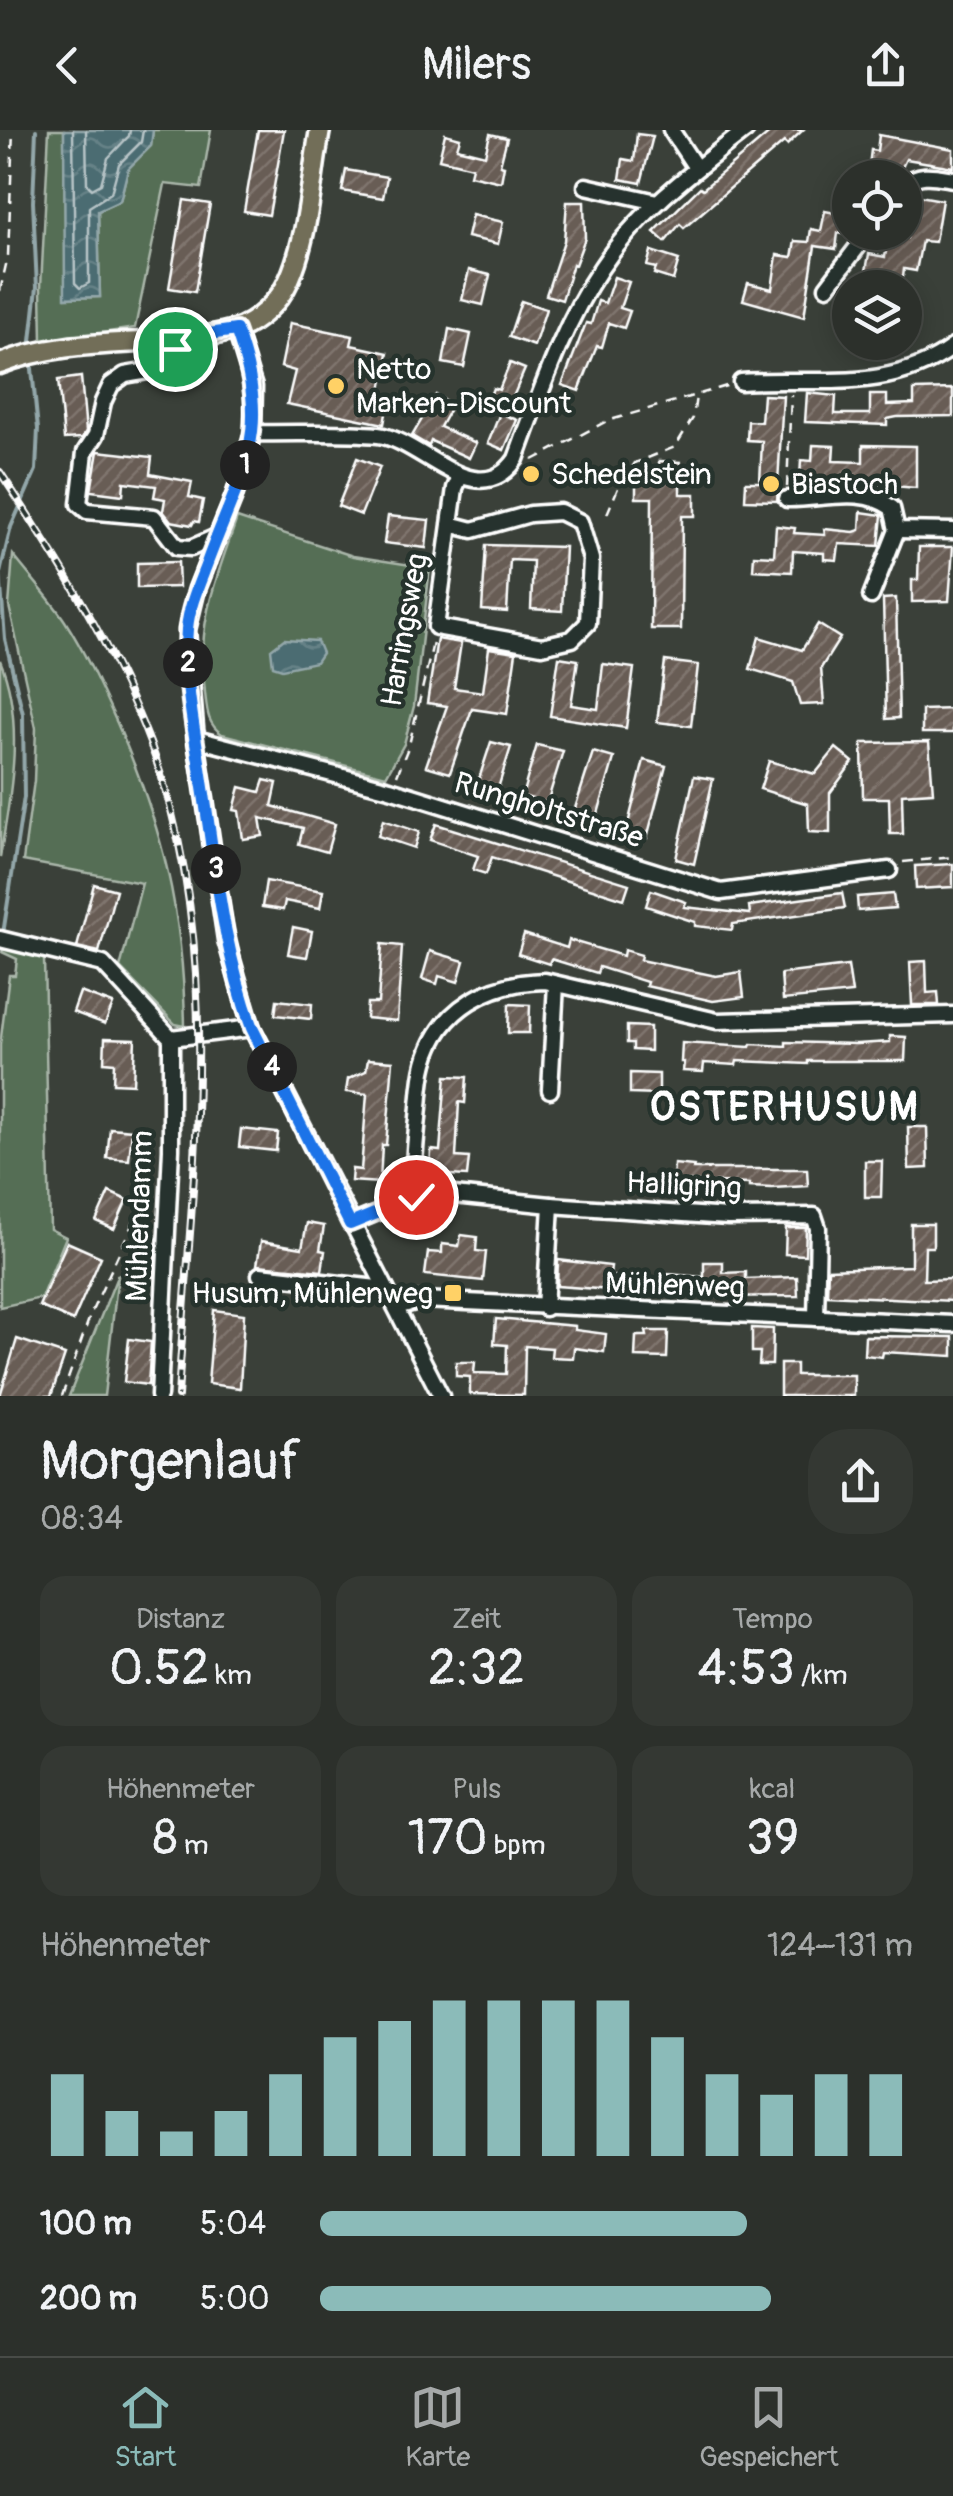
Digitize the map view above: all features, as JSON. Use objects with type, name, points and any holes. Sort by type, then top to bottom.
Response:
[{"type":"main road","points":[[7,362],[80,344],[182,338],[236,330],[253,322],[288,283],[298,254],[320,130]]},
{"type":"street","points":[[671,130],[696,168]]},
{"type":"street","points":[[253,433],[379,435],[406,444],[460,477],[484,479],[504,472],[516,459],[549,370],[584,295],[616,247],[656,202],[746,130]]},
{"type":"street","points":[[922,176],[953,179]]},
{"type":"street","points":[[586,186],[656,202]]},
{"type":"street","points":[[827,288],[856,250]]},
{"type":"street","points":[[236,330],[254,387],[253,433],[234,497],[197,589],[187,630],[196,739],[226,940],[252,1028],[440,1396]]},
{"type":"street","points":[[182,338],[160,369],[126,375],[111,385],[96,435],[85,452],[79,504],[88,511],[154,517],[177,547],[191,548],[216,537]]},
{"type":"street","points":[[741,382],[885,378],[914,370],[953,348]]},
{"type":"street","name":"Harringsweg","points":[[436,627],[460,477]]},
{"type":"street","points":[[786,498],[822,494],[878,497],[892,508],[897,530],[871,596]]},
{"type":"street","points":[[436,627],[542,646],[572,638],[588,624],[591,558],[580,522],[560,512],[530,514],[474,530],[450,524]]},
{"type":"street","points":[[897,530],[953,531]]},
{"type":"street","name":"Rungholtstraße","points":[[196,739],[390,790],[720,892],[889,870]]},
{"type":"street","points":[[0,939],[102,964],[171,1038],[252,1028]]},
{"type":"street","points":[[544,1308],[552,1204],[421,1191],[414,1182],[422,1075],[434,1040],[457,1009],[477,996],[520,982],[556,984],[717,1020],[953,1015]]},
{"type":"street","points":[[550,1090],[556,984]]},
{"type":"street","name":"Mühlendamm","points":[[160,1396],[171,1149],[171,1038]]},
{"type":"street","name":"Halligring","points":[[552,1204],[728,1216],[814,1216],[818,1228],[816,1318]]},
{"type":"street","points":[[260,1275],[386,1289]]},
{"type":"street","name":"Mühlenweg","points":[[396,1307],[422,1300],[953,1324]]},
{"type":"path","points":[[0,291],[8,256],[14,130]]},
{"type":"path","points":[[786,498],[792,379]]},
{"type":"path","points":[[516,459],[542,457],[560,443],[607,422],[741,382]]},
{"type":"path","points":[[607,514],[618,488],[636,462],[675,447],[694,418],[696,394]]},
{"type":"path","name":"Harringsweg","points":[[390,790],[409,746],[436,627]]},
{"type":"path","points":[[889,870],[904,862],[953,857]]},
{"type":"path","points":[[62,1396],[91,1313],[138,1214],[148,1148],[171,1149]]},
{"type":"path","points":[[350,1224],[416,1197],[421,1191]]},
{"type":"green space","points":[[49,130],[64,130],[66,298],[100,297],[98,211],[120,201],[128,168],[151,146],[153,130],[211,130],[201,188],[165,184],[135,328],[42,342]]},
{"type":"green space","points":[[237,518],[353,556],[430,568],[414,706],[404,744],[386,776],[222,734],[211,721],[203,668],[205,624]]},
{"type":"green space","points":[[13,555],[59,612],[80,646],[147,798],[175,907],[185,1026],[175,1024],[120,968],[142,883],[23,861],[34,781],[36,728],[9,606]]},
{"type":"green space","points":[[0,660],[12,708],[14,758],[0,857]]},
{"type":"green space","points":[[4,945],[44,959],[50,1229],[66,1237],[41,1298],[0,1307],[0,1045],[9,975],[15,975],[17,959],[2,952]]},
{"type":"green space","points":[[118,1274],[104,1396],[69,1396]]},
{"type":"water","points":[[64,130],[153,130],[151,146],[128,169],[120,201],[98,211],[100,297],[65,298]]},
{"type":"water","points":[[284,639],[317,641],[322,653],[316,662],[282,669],[273,666],[271,649]]},
{"type":"building","points":[[258,130],[284,130],[269,215],[244,211]]},
{"type":"building","points":[[773,130],[803,130],[684,228],[680,224],[665,242],[654,232],[700,187],[703,189]]},
{"type":"building","points":[[445,134],[460,138],[457,148],[485,155],[490,134],[507,138],[500,165],[504,166],[501,182],[470,175],[472,167],[439,159]]},
{"type":"building","points":[[637,134],[653,136],[641,183],[620,179],[623,159],[634,161]]},
{"type":"building","points":[[879,135],[953,149],[953,167],[922,160],[870,160],[871,150],[877,151]]},
{"type":"building","points":[[346,170],[387,177],[383,198],[342,191]]},
{"type":"building","points":[[922,196],[942,200],[935,242],[922,241]]},
{"type":"building","points":[[184,200],[210,204],[195,292],[169,288]]},
{"type":"building","points":[[567,202],[584,202],[585,238],[562,300],[546,295],[564,241]]},
{"type":"building","points":[[825,211],[832,212],[832,248],[815,246],[804,317],[743,300],[748,283],[772,289],[777,255],[792,257],[795,241],[809,242],[811,229],[821,231]]},
{"type":"building","points":[[472,215],[503,222],[498,244],[467,237]]},
{"type":"building","points":[[886,250],[920,250],[916,270],[866,270],[869,254],[885,257]]},
{"type":"building","points":[[651,251],[679,260],[673,280],[654,274],[656,268],[647,266]]},
{"type":"building","points":[[469,270],[490,275],[483,305],[462,300]]},
{"type":"building","points":[[614,277],[629,282],[620,308],[630,311],[624,328],[609,323],[602,347],[597,346],[579,391],[562,385],[586,323],[591,324],[598,301],[605,303]]},
{"type":"building","points":[[521,301],[546,309],[534,346],[509,337]]},
{"type":"building","name":"Netto Marken-Discount","points":[[290,323],[353,336],[351,345],[388,353],[379,401],[388,403],[384,424],[287,404],[295,371],[281,367]]},
{"type":"building","points":[[449,329],[471,334],[464,367],[443,363]]},
{"type":"building","points":[[510,363],[525,369],[507,411],[487,404],[493,388],[499,390]]},
{"type":"building","points":[[81,377],[86,431],[82,438],[64,439],[58,380]]},
{"type":"building","points":[[953,389],[953,416],[897,417],[887,419],[887,425],[805,422],[807,393],[836,396],[835,414],[870,414],[870,395],[887,395],[887,405],[914,404],[914,390]]},
{"type":"building","points":[[436,395],[452,405],[440,427],[476,443],[469,458],[431,441],[429,446],[412,436]]},
{"type":"building","points":[[763,395],[783,396],[777,501],[745,500],[746,482],[760,482],[762,441],[747,440],[748,421],[761,422]]},
{"type":"building","points":[[500,413],[517,420],[504,450],[488,443]]},
{"type":"building","points":[[813,445],[834,446],[833,461],[863,462],[863,445],[916,446],[916,488],[800,478],[801,460],[812,461]]},
{"type":"building","points":[[98,451],[152,457],[150,474],[192,482],[189,497],[203,500],[199,522],[192,525],[171,521],[163,511],[165,499],[154,497],[156,486],[124,482],[123,495],[91,491]]},
{"type":"building","points":[[357,458],[380,467],[361,515],[338,506]]},
{"type":"building","points":[[659,461],[680,462],[680,494],[695,494],[695,516],[682,516],[681,629],[651,629],[652,498],[636,498],[636,478],[659,479]]},
{"type":"building","points":[[861,512],[882,515],[879,546],[839,544],[837,560],[824,559],[824,553],[793,551],[792,572],[753,570],[754,555],[774,556],[776,526],[795,528],[794,533],[825,535],[824,529],[854,532],[860,530]]},
{"type":"building","points":[[388,516],[429,520],[426,548],[384,543]]},
{"type":"building","points":[[486,545],[565,547],[562,611],[531,609],[533,561],[510,560],[507,612],[482,610]]},
{"type":"building","points":[[919,547],[953,547],[949,601],[912,602],[912,580],[918,580]]},
{"type":"building","points":[[178,562],[179,587],[137,588],[137,563]]},
{"type":"building","points":[[896,598],[899,718],[886,719],[883,599]]},
{"type":"building","points":[[818,624],[840,638],[821,668],[824,704],[800,705],[793,682],[750,669],[759,637],[802,650]]},
{"type":"building","points":[[437,639],[461,643],[454,688],[483,692],[489,648],[516,652],[507,714],[472,709],[450,773],[426,766],[447,706],[427,703]]},
{"type":"building","points":[[559,657],[578,660],[571,705],[598,709],[603,664],[634,668],[626,728],[550,716]]},
{"type":"building","points":[[665,661],[698,665],[691,726],[657,722]]},
{"type":"building","points":[[953,709],[953,733],[922,733],[922,710]]},
{"type":"building","points":[[491,742],[511,747],[494,801],[474,794]]},
{"type":"building","points":[[929,742],[933,792],[902,794],[903,834],[890,834],[889,798],[863,798],[862,743]]},
{"type":"building","points":[[537,745],[563,751],[547,803],[522,796]]},
{"type":"building","points":[[836,748],[853,762],[830,793],[830,833],[809,832],[808,804],[760,789],[769,761],[815,774]]},
{"type":"building","points":[[593,752],[614,758],[593,831],[570,824]]},
{"type":"building","points":[[644,760],[666,766],[647,838],[626,832]]},
{"type":"building","points":[[694,776],[713,779],[694,864],[676,859]]},
{"type":"building","points":[[264,780],[277,783],[272,806],[335,824],[327,852],[299,844],[303,828],[260,818],[263,836],[243,839],[239,811],[234,810],[240,787],[260,792]]},
{"type":"building","points":[[383,820],[419,832],[414,848],[378,836]]},
{"type":"building","points":[[436,824],[629,884],[624,899],[492,857],[486,874],[473,870],[478,856],[430,840]]},
{"type":"building","points":[[953,864],[953,887],[916,889],[915,866]]},
{"type":"building","points":[[266,881],[323,891],[320,908],[285,901],[283,910],[262,907]]},
{"type":"building","points":[[94,884],[116,890],[99,952],[77,947]]},
{"type":"building","points":[[651,890],[686,902],[684,907],[750,914],[749,906],[842,893],[845,908],[733,924],[732,930],[695,926],[695,922],[646,906]]},
{"type":"building","points":[[893,894],[895,908],[858,911],[857,897]]},
{"type":"building","points":[[293,927],[312,931],[307,957],[288,954]]},
{"type":"building","points":[[524,934],[567,948],[569,940],[623,956],[624,950],[641,955],[640,960],[716,976],[741,972],[744,997],[713,1001],[646,986],[647,982],[599,967],[597,973],[551,959],[549,964],[518,954]]},
{"type":"building","points":[[382,944],[402,946],[397,1021],[366,1018],[367,1003],[378,1003]]},
{"type":"building","points":[[430,951],[464,961],[458,982],[439,976],[437,984],[422,979]]},
{"type":"building","points":[[926,961],[927,993],[938,992],[939,1005],[912,1005],[910,962]]},
{"type":"building","points":[[848,966],[852,993],[783,1000],[781,974]]},
{"type":"building","points":[[80,992],[113,1004],[105,1024],[73,1012]]},
{"type":"building","points":[[277,1000],[312,1004],[311,1019],[275,1015]]},
{"type":"building","points":[[509,1004],[530,1005],[529,1033],[508,1033]]},
{"type":"building","points":[[627,1026],[650,1027],[650,1051],[633,1050],[633,1043],[627,1043]]},
{"type":"building","points":[[890,1036],[906,1037],[905,1061],[737,1061],[736,1065],[704,1063],[703,1072],[683,1071],[681,1062],[682,1043],[750,1047],[786,1046],[786,1042],[857,1044],[890,1042]]},
{"type":"building","points":[[105,1038],[135,1039],[133,1084],[113,1083],[114,1063],[104,1062]]},
{"type":"building","points":[[368,1059],[393,1061],[380,1183],[351,1181],[352,1169],[361,1170],[367,1094],[346,1092],[348,1079],[366,1071]]},
{"type":"building","points":[[630,1073],[659,1074],[659,1095],[630,1094]]},
{"type":"building","points":[[446,1076],[467,1077],[465,1103],[459,1102],[456,1157],[469,1158],[467,1176],[430,1174],[431,1150],[440,1151]]},
{"type":"building","points":[[908,1127],[927,1127],[928,1168],[909,1169]]},
{"type":"building","points":[[110,1128],[132,1130],[129,1160],[107,1158]]},
{"type":"building","points":[[241,1129],[278,1133],[276,1151],[239,1147]]},
{"type":"building","points":[[865,1161],[882,1161],[881,1197],[865,1197]]},
{"type":"building","points":[[674,1164],[694,1166],[693,1169],[807,1169],[808,1186],[772,1188],[673,1181]]},
{"type":"building","points":[[109,1192],[127,1200],[114,1229],[96,1221]]},
{"type":"building","points":[[307,1223],[324,1226],[322,1271],[257,1265],[261,1241],[302,1248]]},
{"type":"building","points":[[911,1224],[933,1224],[933,1247],[925,1247],[924,1280],[953,1279],[953,1301],[827,1295],[828,1269],[911,1266]]},
{"type":"building","points":[[786,1228],[806,1228],[805,1255],[785,1254]]},
{"type":"building","points":[[461,1235],[477,1237],[476,1251],[486,1252],[483,1281],[425,1275],[428,1252],[442,1253],[442,1244],[459,1246]]},
{"type":"building","points":[[140,1241],[156,1244],[154,1277],[136,1274]]},
{"type":"building","points":[[67,1242],[101,1257],[73,1321],[39,1306]]},
{"type":"building","points":[[558,1260],[611,1266],[610,1276],[668,1281],[668,1274],[704,1277],[704,1262],[723,1262],[723,1273],[746,1272],[746,1279],[797,1277],[798,1296],[708,1297],[557,1286]]},
{"type":"building","points":[[214,1310],[244,1314],[240,1388],[208,1384]]},
{"type":"building","points":[[496,1319],[575,1326],[575,1330],[606,1334],[604,1352],[574,1348],[573,1358],[551,1357],[552,1348],[525,1346],[524,1395],[470,1394],[470,1377],[456,1376],[456,1362],[475,1362],[474,1373],[506,1374],[507,1345],[494,1344]]},
{"type":"building","points":[[752,1328],[773,1329],[772,1365],[759,1365],[760,1352],[752,1352]]},
{"type":"building","points":[[646,1331],[668,1331],[667,1358],[635,1357],[636,1336],[647,1336]]},
{"type":"building","points":[[865,1336],[953,1337],[953,1356],[883,1352],[882,1357],[864,1355]]},
{"type":"building","points":[[17,1339],[65,1355],[51,1396],[0,1396]]},
{"type":"building","points":[[129,1339],[151,1342],[148,1385],[124,1382]]},
{"type":"building","points":[[780,1364],[796,1364],[796,1375],[854,1375],[854,1396],[780,1396]]},
{"type":"waterway","points":[[30,350],[37,287],[33,202],[36,130]]},
{"type":"waterway","points":[[3,934],[24,797],[23,714],[5,639],[0,573],[11,527],[36,470],[38,429],[31,359]]},
{"type":"railway","points":[[0,472],[63,570],[119,672],[150,743],[174,822],[189,902],[197,984],[198,1066],[178,1396]]},
{"type":"place","name":"Netto Marken-Discount","points":[[336,386]]},
{"type":"place","name":"Schedelstein","points":[[531,474]]},
{"type":"place","name":"Biastoch","points":[[771,484]]},
{"type":"place","name":"Husum, Mühlenweg","points":[[453,1293]]},
{"type":"district","name":"OSTERHUSUM","points":[[785,1106]]},
{"type":"route","points":[[175,349],[182,338],[236,330],[254,387],[250,450],[197,589],[187,630],[196,739],[226,940],[241,1000],[350,1224],[416,1197]]}]
